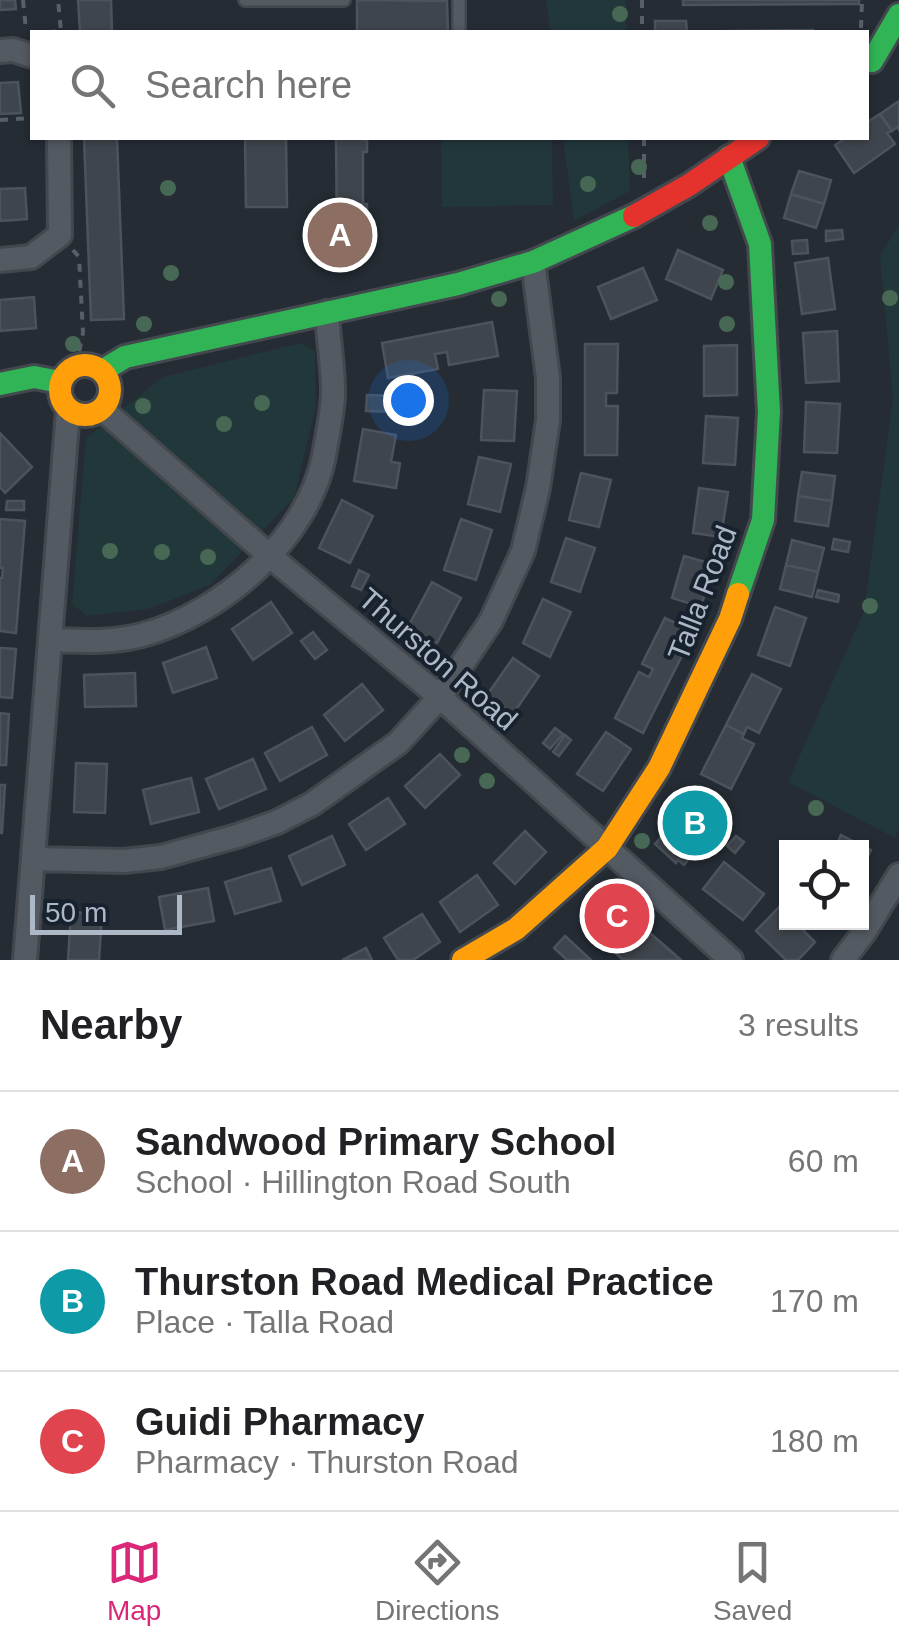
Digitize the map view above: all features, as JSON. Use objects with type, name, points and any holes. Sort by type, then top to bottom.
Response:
[{"type":"street","points":[[869,63],[899,15]]},
{"type":"street","points":[[869,63],[899,46]]},
{"type":"street","points":[[0,50],[30,56]]},
{"type":"street","points":[[0,260],[32,257],[60,235],[59,140]]},
{"type":"street","points":[[102,371],[125,356],[458,284],[532,262],[644,211],[755,140]]},
{"type":"street","name":"Talla Road","points":[[464,960],[516,929],[607,848],[659,768],[730,619],[762,520],[768,412],[760,244],[729,158]]},
{"type":"street","points":[[34,859],[124,861],[162,857],[278,822],[312,804],[398,743],[440,697],[492,621],[523,551],[538,488],[548,420],[548,378],[532,262]]},
{"type":"street","points":[[52,640],[105,642],[143,635],[182,621],[214,604],[270,556],[308,502],[323,461],[333,395],[328,312]]},
{"type":"street","points":[[0,384],[68,374],[89,365],[102,371],[108,380],[108,400],[102,410],[82,416],[68,410],[60,396],[68,374]]},
{"type":"street","points":[[25,960],[68,410]]},
{"type":"street","name":"Thurston Road","points":[[102,410],[440,697],[731,960]]},
{"type":"street","points":[[844,960],[899,874]]},
{"type":"lane","points":[[245,0],[344,0]]},
{"type":"lane","points":[[459,0],[459,30]]},
{"type":"path","points":[[22,0],[30,50]]},
{"type":"path","points":[[58,0],[61,30]]},
{"type":"path","points":[[642,0],[642,30]]},
{"type":"path","points":[[861,30],[862,0]]},
{"type":"path","points":[[0,120],[30,118]]},
{"type":"path","points":[[644,140],[644,211]]},
{"type":"path","points":[[60,235],[79,256],[84,333],[68,374]]},
{"type":"green space","points":[[546,0],[626,0],[626,30],[550,30]]},
{"type":"green space","points":[[441,140],[552,140],[553,205],[442,207]]},
{"type":"green space","points":[[563,140],[628,140],[630,191],[574,221]]},
{"type":"green space","points":[[899,225],[899,828],[895,838],[788,782],[864,611],[893,399],[880,256]]},
{"type":"green space","points":[[301,343],[315,351],[316,406],[294,498],[210,585],[148,609],[87,616],[72,604],[86,438],[163,377]]},
{"type":"building","points":[[0,0],[15,0],[16,9],[0,10]]},
{"type":"building","points":[[78,0],[111,0],[112,30],[80,30]]},
{"type":"building","points":[[357,0],[447,1],[448,30],[357,30]]},
{"type":"building","points":[[683,0],[859,0],[859,4],[683,5]]},
{"type":"building","points":[[655,21],[686,21],[687,30],[655,30]]},
{"type":"building","points":[[18,82],[21,113],[0,114],[0,83]]},
{"type":"building","points":[[899,101],[899,130],[897,127],[892,131],[880,114]]},
{"type":"building","points":[[880,114],[892,131],[887,133],[895,144],[854,173],[835,145],[843,140],[869,140],[869,121]]},
{"type":"building","points":[[84,140],[117,140],[124,319],[91,320]]},
{"type":"building","points":[[245,140],[286,140],[287,207],[246,207]]},
{"type":"building","points":[[336,140],[367,140],[367,152],[363,152],[363,204],[367,204],[364,242],[337,242]]},
{"type":"building","points":[[799,171],[831,180],[824,204],[791,194]]},
{"type":"building","points":[[25,188],[27,219],[0,221],[0,189]]},
{"type":"building","points":[[791,194],[824,204],[816,228],[784,218]]},
{"type":"building","points":[[842,230],[843,239],[826,241],[826,231]]},
{"type":"building","points":[[807,240],[808,253],[793,254],[792,241]]},
{"type":"building","points":[[678,250],[723,270],[711,299],[666,279]]},
{"type":"building","points":[[828,258],[835,309],[802,314],[795,263]]},
{"type":"building","points":[[643,268],[657,300],[611,319],[598,287]]},
{"type":"building","points":[[34,297],[36,328],[0,331],[0,300]]},
{"type":"building","points":[[492,322],[498,356],[449,365],[447,352],[435,354],[438,369],[388,378],[382,343]]},
{"type":"building","points":[[837,331],[839,381],[806,383],[803,333]]},
{"type":"building","points":[[585,344],[618,344],[617,393],[606,393],[606,406],[618,406],[617,455],[585,455]]},
{"type":"building","points":[[737,345],[737,395],[704,396],[704,346]]},
{"type":"building","points":[[484,390],[517,391],[514,441],[481,440]]},
{"type":"building","points":[[367,395],[395,396],[395,412],[366,411]]},
{"type":"building","points":[[806,402],[840,404],[837,453],[804,452]]},
{"type":"building","points":[[706,416],[738,418],[735,465],[703,463]]},
{"type":"building","points":[[363,429],[396,435],[391,462],[400,463],[396,488],[354,481]]},
{"type":"building","points":[[0,433],[32,467],[5,493],[0,487]]},
{"type":"building","points":[[479,457],[511,464],[500,512],[468,504]]},
{"type":"building","points":[[802,472],[835,476],[832,501],[798,496]]},
{"type":"building","points":[[581,473],[611,480],[599,527],[569,520]]},
{"type":"building","points":[[699,488],[728,492],[721,537],[693,533]]},
{"type":"building","points":[[798,496],[832,501],[828,526],[795,521]]},
{"type":"building","points":[[342,500],[373,516],[350,563],[319,548]]},
{"type":"building","points":[[7,501],[24,501],[24,510],[6,510]]},
{"type":"building","points":[[0,519],[25,521],[16,633],[0,631]]},
{"type":"building","points":[[461,519],[492,530],[476,580],[444,570]]},
{"type":"building","points":[[566,538],[595,548],[580,592],[551,582]]},
{"type":"building","points":[[834,539],[850,542],[848,552],[832,549]]},
{"type":"building","points":[[792,540],[824,548],[818,572],[786,565]]},
{"type":"building","points":[[684,556],[713,564],[701,607],[672,598]]},
{"type":"building","points":[[786,565],[818,572],[812,597],[780,589]]},
{"type":"building","points":[[359,570],[369,575],[361,590],[352,586]]},
{"type":"building","points":[[432,582],[461,598],[437,643],[408,627]]},
{"type":"building","points":[[818,590],[839,595],[838,602],[816,597]]},
{"type":"building","points":[[543,599],[571,612],[550,657],[523,643]]},
{"type":"building","points":[[271,602],[292,633],[253,660],[232,629]]},
{"type":"building","points":[[775,607],[806,618],[790,666],[758,655]]},
{"type":"building","points":[[665,618],[694,632],[643,733],[615,718],[639,672],[649,677],[653,669],[642,664]]},
{"type":"building","points":[[313,632],[327,650],[315,659],[301,641]]},
{"type":"building","points":[[206,647],[217,678],[173,693],[163,663]]},
{"type":"building","points":[[0,648],[16,649],[12,698],[0,697]]},
{"type":"building","points":[[513,658],[539,676],[511,717],[485,698]]},
{"type":"building","points":[[135,673],[136,706],[85,707],[84,675]]},
{"type":"building","points":[[752,674],[781,689],[759,733],[747,727],[744,734],[726,725]]},
{"type":"building","points":[[362,684],[383,710],[345,741],[324,715]]},
{"type":"building","points":[[0,713],[9,714],[6,765],[0,765]]},
{"type":"building","points":[[726,725],[754,744],[731,789],[701,774]]},
{"type":"building","points":[[312,727],[327,755],[280,781],[265,753]]},
{"type":"building","points":[[555,728],[563,734],[550,749],[543,743]]},
{"type":"building","points":[[606,732],[631,749],[603,791],[577,774]]},
{"type":"building","points":[[565,735],[571,740],[559,756],[553,752]]},
{"type":"building","points":[[440,754],[460,775],[425,808],[405,786]]},
{"type":"building","points":[[253,759],[266,789],[219,809],[206,779]]},
{"type":"building","points":[[76,763],[107,764],[105,813],[74,812]]},
{"type":"building","points":[[191,778],[199,812],[151,824],[143,790]]},
{"type":"building","points":[[0,785],[5,785],[2,833],[0,833]]},
{"type":"building","points":[[700,786],[731,813],[713,833],[719,839],[708,852],[700,846],[684,865],[678,860],[676,863],[655,844],[663,835],[660,832]]},
{"type":"building","points":[[388,798],[405,824],[366,850],[349,824]]},
{"type":"building","points":[[525,831],[546,852],[515,884],[494,863]]},
{"type":"building","points":[[332,836],[345,865],[302,885],[289,856]]},
{"type":"building","points":[[736,836],[744,842],[735,853],[727,846]]},
{"type":"building","points":[[724,862],[764,894],[743,920],[703,889]]},
{"type":"building","points":[[271,868],[281,901],[235,914],[225,882]]},
{"type":"building","points":[[477,875],[498,905],[460,932],[440,902]]},
{"type":"building","points":[[208,888],[214,921],[165,930],[159,897]]},
{"type":"building","points":[[602,898],[610,898],[681,960],[623,960],[580,921]]},
{"type":"building","points":[[779,907],[779,930],[803,930],[815,942],[798,960],[786,960],[756,931]]},
{"type":"building","points":[[71,912],[102,914],[99,960],[68,960]]},
{"type":"building","points":[[422,914],[440,942],[413,960],[398,960],[384,938]]},
{"type":"building","points":[[565,936],[591,960],[567,960],[554,948]]},
{"type":"building","points":[[366,948],[372,960],[342,960]]},
{"type":"traffic: fast","points":[[872,61],[899,15]]},
{"type":"traffic: fast","points":[[729,157],[760,244],[769,412],[763,520],[738,594]]},
{"type":"traffic: fast","points":[[102,371],[125,357],[458,284],[533,262],[634,216]]},
{"type":"traffic: fast","points":[[0,384],[34,377],[60,382]]},
{"type":"traffic: slow","points":[[75,366],[95,366],[109,380],[110,390],[109,400],[95,414],[75,414],[61,400],[61,380],[75,366]]},
{"type":"traffic: slow","points":[[463,960],[516,929],[607,848],[659,768],[730,619],[738,594]]},
{"type":"traffic: jam","points":[[634,216],[755,140]]},
{"type":"place","name":"Sandwood Primary School","points":[[340,235]]},
{"type":"place","name":"Thurston Road Medical Practice","points":[[695,823]]},
{"type":"place","name":"Guidi Pharmacy","points":[[617,916]]}]
